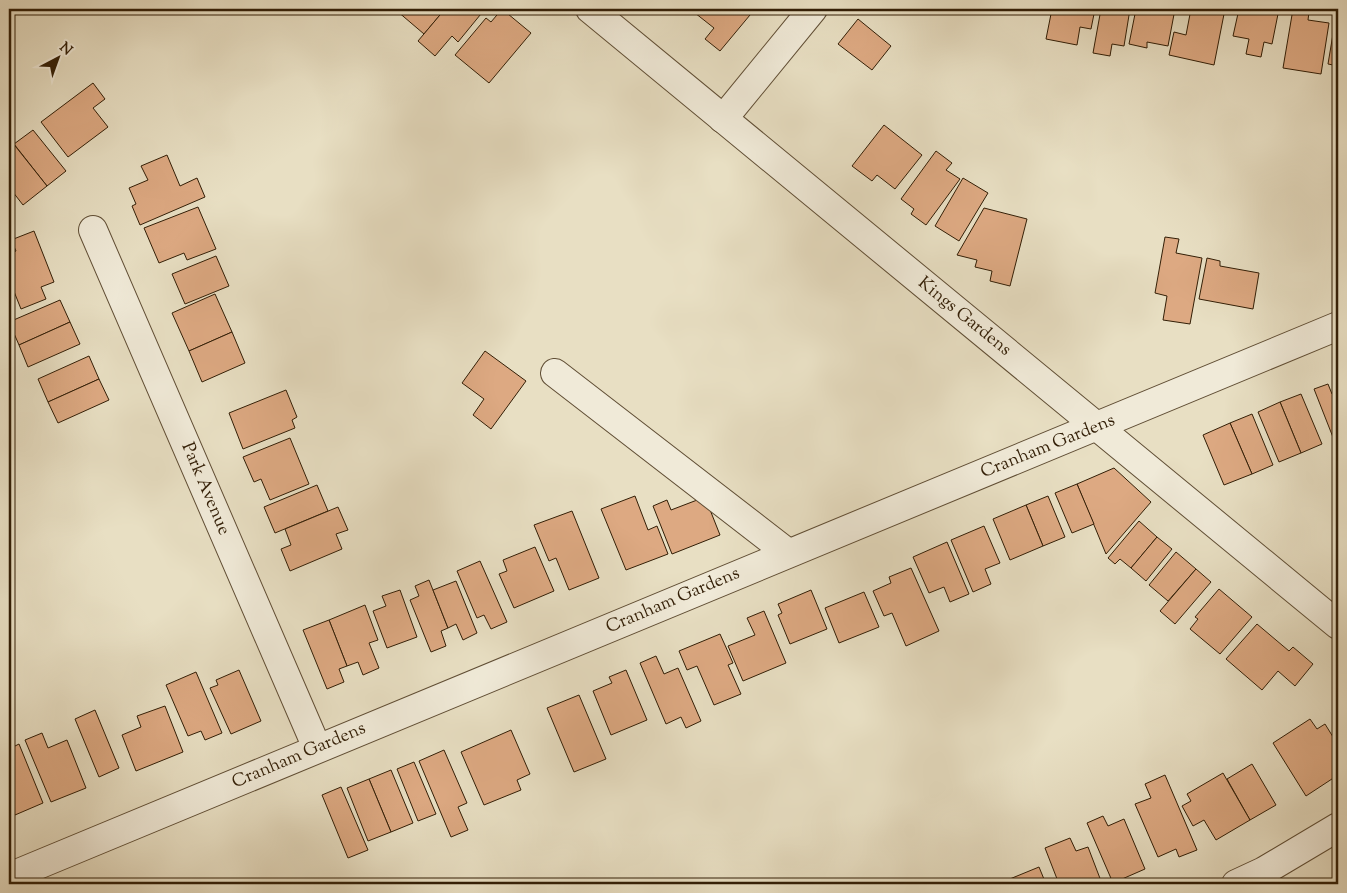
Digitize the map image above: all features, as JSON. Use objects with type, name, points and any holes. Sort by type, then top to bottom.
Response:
[{"type":"street","name":"Kings Gardens","points":[[590,9],[1338,625]]},
{"type":"street","points":[[722,118],[813,9]]},
{"type":"street","name":"Park Avenue","points":[[93,230],[317,748]]},
{"type":"street","name":"Cranham Gardens","points":[[9,877],[1338,326]]},
{"type":"street","points":[[555,373],[788,553]]},
{"type":"street","points":[[1236,884],[1268,878],[1338,827]]},
{"type":"building","points":[[399,9],[445,9],[424,34],[397,11]]},
{"type":"building","points":[[445,9],[485,9],[458,42],[452,36],[435,56],[418,41]]},
{"type":"building","points":[[502,9],[531,33],[489,83],[455,55],[486,18],[491,22]]},
{"type":"building","points":[[698,9],[755,9],[720,51],[705,39],[714,28],[695,13]]},
{"type":"building","points":[[1052,9],[1095,9],[1091,29],[1080,27],[1077,45],[1046,39]]},
{"type":"building","points":[[1101,9],[1130,9],[1124,46],[1112,44],[1110,56],[1093,53]]},
{"type":"building","points":[[1136,9],[1175,9],[1168,46],[1147,42],[1147,48],[1129,44]]},
{"type":"building","points":[[1191,9],[1225,9],[1214,65],[1169,55],[1174,32],[1186,35]]},
{"type":"building","points":[[1239,9],[1279,9],[1272,44],[1264,42],[1261,57],[1246,54],[1249,39],[1233,36]]},
{"type":"building","points":[[1293,9],[1309,12],[1308,20],[1329,23],[1321,74],[1283,68]]},
{"type":"building","points":[[858,19],[891,46],[872,70],[838,44]]},
{"type":"building","points":[[1335,22],[1338,23],[1338,66],[1328,64]]},
{"type":"building","points":[[93,83],[105,99],[93,108],[108,127],[68,157],[41,122]]},
{"type":"building","points":[[884,125],[922,155],[895,189],[877,175],[872,181],[852,166]]},
{"type":"building","points":[[33,130],[66,171],[47,186],[14,144]]},
{"type":"building","points":[[12,142],[47,186],[23,205],[9,187],[9,144]]},
{"type":"building","points":[[936,151],[952,163],[946,170],[960,179],[926,225],[911,214],[914,209],[901,199]]},
{"type":"building","points":[[167,155],[180,186],[197,178],[205,197],[140,225],[132,206],[136,204],[129,188],[148,180],[141,166]]},
{"type":"building","points":[[963,178],[988,193],[959,241],[935,226]]},
{"type":"building","points":[[198,207],[216,249],[187,260],[184,253],[159,263],[144,228]]},
{"type":"building","points":[[984,208],[1027,219],[1010,286],[990,281],[992,271],[975,267],[977,260],[957,255]]},
{"type":"building","points":[[34,231],[54,282],[41,287],[46,299],[21,309],[9,279],[9,254],[16,251],[11,240]]},
{"type":"building","points":[[1165,237],[1179,239],[1176,253],[1202,258],[1190,324],[1163,320],[1167,296],[1155,293]]},
{"type":"building","points":[[216,256],[229,286],[185,304],[172,274]]},
{"type":"building","points":[[1207,258],[1220,261],[1220,266],[1259,273],[1253,309],[1199,299]]},
{"type":"building","points":[[215,294],[232,332],[189,351],[172,313]]},
{"type":"building","points":[[60,300],[70,322],[19,345],[9,322]]},
{"type":"building","points":[[70,322],[80,344],[28,367],[19,345]]},
{"type":"building","points":[[232,332],[245,363],[202,382],[189,351]]},
{"type":"building","points":[[485,351],[526,381],[491,429],[473,415],[484,399],[462,383]]},
{"type":"building","points":[[89,356],[99,379],[48,402],[38,379]]},
{"type":"building","points":[[99,379],[109,400],[58,423],[48,402]]},
{"type":"building","points":[[1328,384],[1332,394],[1336,393],[1338,397],[1338,450],[1314,389]]},
{"type":"building","points":[[286,390],[297,417],[292,420],[295,428],[243,449],[229,413]]},
{"type":"building","points":[[1301,394],[1322,444],[1301,453],[1280,402]]},
{"type":"building","points":[[1280,402],[1301,453],[1279,462],[1258,412]]},
{"type":"building","points":[[1252,414],[1273,465],[1252,474],[1230,423]]},
{"type":"building","points":[[1230,423],[1252,474],[1224,485],[1203,435]]},
{"type":"building","points":[[290,438],[309,484],[270,500],[261,479],[254,482],[243,457]]},
{"type":"building","points":[[1114,468],[1151,502],[1106,554],[1077,484]]},
{"type":"building","points":[[1077,484],[1094,524],[1072,533],[1055,493]]},
{"type":"building","points":[[317,485],[328,511],[275,533],[264,507]]},
{"type":"building","points":[[635,496],[648,530],[657,526],[668,554],[626,570],[601,509]]},
{"type":"building","points":[[1048,496],[1065,537],[1043,546],[1026,505]]},
{"type":"building","points":[[705,497],[720,535],[672,554],[653,506],[667,500],[671,510]]},
{"type":"building","points":[[1026,505],[1043,546],[1010,560],[993,519]]},
{"type":"building","points":[[338,507],[348,530],[336,534],[342,549],[290,571],[281,549],[291,545],[285,529]]},
{"type":"building","points":[[572,511],[599,578],[569,590],[556,558],[549,561],[534,525]]},
{"type":"building","points":[[1139,521],[1157,537],[1131,568],[1120,559],[1115,564],[1108,558]]},
{"type":"building","points":[[984,526],[1000,563],[985,569],[991,584],[973,592],[951,540]]},
{"type":"building","points":[[1157,537],[1172,549],[1146,581],[1131,568]]},
{"type":"building","points":[[947,542],[969,594],[950,602],[944,587],[929,593],[913,557]]},
{"type":"building","points":[[535,547],[554,591],[514,608],[499,574],[507,571],[503,560]]},
{"type":"building","points":[[1176,552],[1196,569],[1168,601],[1149,585]]},
{"type":"building","points":[[480,561],[507,622],[491,629],[484,615],[477,618],[457,571]]},
{"type":"building","points":[[911,568],[939,631],[906,646],[892,613],[884,616],[873,591],[891,583],[889,577]]},
{"type":"building","points":[[1196,569],[1211,582],[1175,624],[1160,611]]},
{"type":"building","points":[[429,580],[448,628],[441,631],[446,646],[431,652],[410,600],[419,596],[415,586]]},
{"type":"building","points":[[456,581],[477,633],[463,640],[456,624],[448,628],[433,590]]},
{"type":"building","points":[[1219,589],[1252,617],[1220,654],[1190,629],[1198,619],[1195,617]]},
{"type":"building","points":[[400,590],[417,637],[387,648],[373,611],[386,606],[382,596]]},
{"type":"building","points":[[811,590],[827,629],[790,644],[778,615],[782,613],[778,604]]},
{"type":"building","points":[[864,592],[879,627],[839,643],[825,608]]},
{"type":"building","points":[[365,605],[378,640],[369,643],[379,668],[363,675],[358,662],[347,666],[329,620]]},
{"type":"building","points":[[764,611],[786,663],[743,681],[728,646],[755,635],[747,618]]},
{"type":"building","points":[[329,620],[347,666],[339,669],[344,682],[327,689],[303,630]]},
{"type":"building","points":[[1257,624],[1289,651],[1293,647],[1313,664],[1295,686],[1278,671],[1262,690],[1226,659]]},
{"type":"building","points":[[720,634],[733,663],[728,665],[741,694],[714,705],[697,666],[687,670],[679,651]]},
{"type":"building","points":[[656,656],[664,674],[678,668],[701,721],[686,728],[681,717],[666,724],[640,663]]},
{"type":"building","points":[[239,670],[261,721],[231,734],[210,688],[218,685],[216,680]]},
{"type":"building","points":[[626,670],[647,720],[611,735],[593,691],[612,683],[609,677]]},
{"type":"building","points":[[196,672],[222,733],[205,740],[201,731],[188,736],[166,685]]},
{"type":"building","points":[[579,695],[606,759],[574,772],[547,708]]},
{"type":"building","points":[[165,706],[183,752],[136,771],[122,735],[141,727],[137,716]]},
{"type":"building","points":[[95,710],[119,768],[99,777],[75,719]]},
{"type":"building","points":[[1310,719],[1317,729],[1325,724],[1338,745],[1338,775],[1306,796],[1273,743]]},
{"type":"building","points":[[511,730],[530,774],[517,780],[521,790],[484,805],[461,752]]},
{"type":"building","points":[[42,733],[48,748],[67,740],[86,788],[51,802],[25,740]]},
{"type":"building","points":[[19,744],[43,803],[15,815],[9,800],[9,749]]},
{"type":"building","points":[[444,750],[467,803],[458,807],[468,830],[451,837],[419,761]]},
{"type":"building","points":[[414,762],[436,814],[418,821],[397,769]]},
{"type":"building","points":[[1252,764],[1276,805],[1250,820],[1227,779]]},
{"type":"building","points":[[391,770],[413,823],[391,832],[369,779]]},
{"type":"building","points":[[1223,773],[1250,820],[1216,840],[1204,820],[1193,826],[1182,806],[1191,801],[1187,794]]},
{"type":"building","points":[[1165,775],[1197,850],[1179,857],[1176,849],[1158,857],[1135,804],[1151,798],[1145,784]]},
{"type":"building","points":[[369,779],[391,832],[368,841],[347,788]]},
{"type":"building","points":[[341,787],[368,850],[348,858],[322,795]]},
{"type":"building","points":[[1103,816],[1108,826],[1124,819],[1145,869],[1113,883],[1087,823]]},
{"type":"building","points":[[1070,838],[1076,851],[1088,847],[1101,881],[1093,884],[1059,884],[1045,848]]},
{"type":"building","points":[[1039,867],[1046,884],[1000,883]]}]
